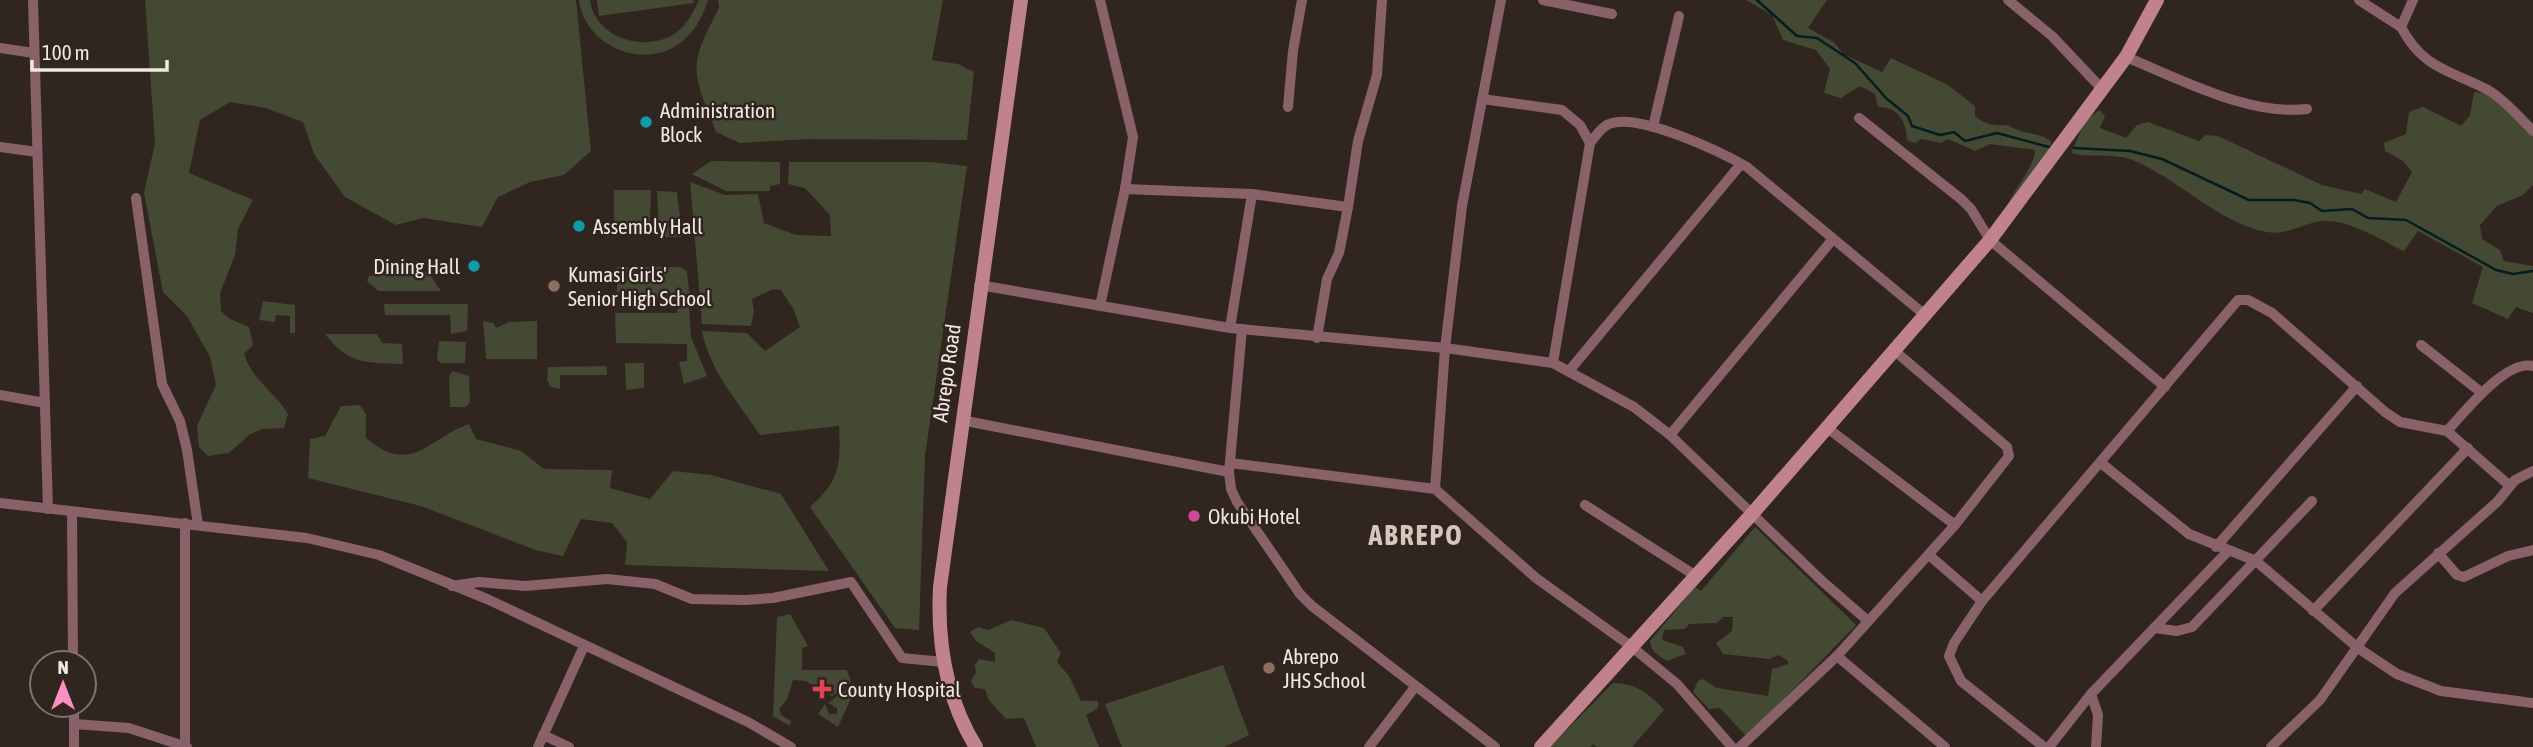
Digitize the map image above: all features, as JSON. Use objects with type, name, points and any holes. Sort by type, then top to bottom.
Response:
[{"type":"street","points":[[33,0],[48,509]]},
{"type":"street","name":"Abrepo Road","points":[[976,747],[956,709],[943,662],[939,615],[940,587],[979,285],[1021,0]]},
{"type":"street","points":[[1100,0],[1133,137],[1125,189],[1100,306]]},
{"type":"street","points":[[1289,107],[1293,51],[1302,0]]},
{"type":"street","points":[[1317,338],[1327,279],[1339,253],[1358,141],[1377,75],[1382,0]]},
{"type":"street","points":[[1435,489],[1445,348],[1462,206],[1501,0]]},
{"type":"street","points":[[1543,0],[1612,14]]},
{"type":"street","points":[[2008,0],[2052,36],[2103,90]]},
{"type":"street","points":[[1541,747],[1896,352],[1990,240],[2126,57],[2157,0]]},
{"type":"street","points":[[2359,0],[2401,27],[2410,45],[2423,59],[2491,91],[2533,131]]},
{"type":"street","points":[[2401,27],[2413,0]]},
{"type":"street","points":[[1653,127],[1679,16]]},
{"type":"street","points":[[0,48],[34,53]]},
{"type":"street","points":[[2126,57],[2253,106],[2279,110],[2307,109]]},
{"type":"street","points":[[1482,99],[1562,110],[1580,125],[1590,142]]},
{"type":"street","points":[[1859,118],[1961,199],[1971,209],[1990,240],[2165,387]]},
{"type":"street","points":[[1553,363],[1590,142],[1611,123],[1622,121],[1653,127],[1741,164],[1925,315]]},
{"type":"street","points":[[0,147],[37,152]]},
{"type":"street","points":[[1569,371],[1741,164]]},
{"type":"street","points":[[1125,189],[1252,194],[1348,207]]},
{"type":"street","points":[[1230,328],[1252,194]]},
{"type":"street","points":[[136,198],[162,384],[180,421],[198,525]]},
{"type":"street","points":[[1670,435],[1833,239]]},
{"type":"street","points":[[979,285],[1230,328],[1445,348],[1553,363],[1634,407],[1670,435],[1868,621]]},
{"type":"street","points":[[2228,551],[2091,694],[2047,747],[1961,681],[1952,667],[1950,656],[1954,643],[1982,601],[2238,300],[2244,299],[2272,313],[2400,422],[2447,432],[2510,486]]},
{"type":"street","points":[[1242,329],[1230,468],[1231,489],[1237,502],[1300,594],[1415,687],[1495,747]]},
{"type":"street","points":[[2421,345],[2482,393]]},
{"type":"street","points":[[1740,747],[1837,656],[1955,525],[2008,456],[2007,447],[1896,352]]},
{"type":"street","points":[[2447,432],[2482,393],[2519,366],[2533,366]]},
{"type":"street","points":[[2216,547],[2357,386]]},
{"type":"street","points":[[0,395],[45,403]]},
{"type":"street","points":[[961,420],[1230,468],[1435,489],[1536,578],[1632,647],[1677,684],[1726,745]]},
{"type":"street","points":[[1826,427],[1955,525]]},
{"type":"street","points":[[2314,611],[2468,449]]},
{"type":"street","points":[[2101,463],[2189,534],[2256,561],[2358,648],[2397,674],[2441,691],[2533,703]]},
{"type":"street","points":[[2271,747],[2320,700],[2395,593],[2515,480],[2533,471]]},
{"type":"street","points":[[2154,628],[2177,631],[2192,627],[2312,501]]},
{"type":"street","points":[[0,503],[328,542],[379,555],[748,722],[791,747]]},
{"type":"street","points":[[1585,505],[1696,576]]},
{"type":"street","points":[[72,512],[73,649]]},
{"type":"street","points":[[74,724],[129,728],[185,746],[185,523]]},
{"type":"street","points":[[2438,553],[2457,575],[2464,577],[2508,556],[2533,550]]},
{"type":"street","points":[[1929,555],[1982,601]]},
{"type":"street","points":[[452,586],[479,582],[525,586],[607,579],[656,584],[692,599],[745,600],[773,598],[851,582],[902,658],[943,662]]},
{"type":"street","points":[[538,747],[583,646]]},
{"type":"street","points":[[1837,656],[1945,747]]},
{"type":"street","points":[[1369,747],[1415,687]]},
{"type":"street","points":[[2091,694],[2098,715],[2096,747]]},
{"type":"street","points":[[74,719],[74,747]]},
{"type":"street","points":[[542,735],[569,747]]},
{"type":"green space","points":[[145,0],[576,0],[591,151],[564,175],[530,182],[498,197],[482,227],[423,218],[396,225],[345,197],[314,154],[303,122],[266,108],[230,102],[200,120],[189,173],[253,200],[238,229],[235,255],[220,293],[221,311],[230,319],[249,327],[253,345],[244,354],[248,363],[288,414],[284,428],[262,429],[249,435],[229,453],[208,456],[199,447],[197,426],[216,385],[210,357],[187,316],[163,292],[144,193],[155,143]]},
{"type":"green space","points":[[579,0],[590,0],[601,25],[612,33],[624,39],[651,42],[665,39],[677,32],[687,22],[699,0],[708,0],[700,20],[687,37],[672,48],[656,54],[639,54],[622,51],[593,32],[584,17]]},
{"type":"green space","points":[[597,0],[693,0],[694,3],[599,16]]},
{"type":"green space","points":[[718,0],[943,0],[932,60],[958,64],[974,72],[967,140],[808,139],[740,143],[716,132],[702,95],[696,69],[702,44],[719,8]]},
{"type":"green space","points":[[1746,0],[1827,0],[1808,28],[1835,43],[1843,54],[1882,72],[1891,58],[1948,85],[1975,106],[1975,116],[1983,121],[1994,125],[2008,125],[2051,141],[2050,151],[2006,210],[2031,164],[2035,150],[1990,144],[1975,151],[1948,139],[1941,143],[1921,139],[1915,143],[1907,140],[1900,116],[1891,109],[1878,107],[1875,94],[1860,86],[1841,98],[1824,93],[1830,69],[1816,50],[1783,40],[1772,15]]},
{"type":"green space","points":[[2474,92],[2490,94],[2533,136],[2533,185],[2523,195],[2497,206],[2480,225],[2482,239],[2500,250],[2504,261],[2533,266],[2533,313],[2516,307],[2508,319],[2472,303],[2483,267],[2418,231],[2404,251],[2355,227],[2334,222],[2317,222],[2282,232],[2267,232],[2233,220],[2130,159],[2071,153],[2085,121],[2099,110],[2105,116],[2100,128],[2126,138],[2137,125],[2148,122],[2199,141],[2206,135],[2218,136],[2322,185],[2361,194],[2365,189],[2396,202],[2412,172],[2403,161],[2385,151],[2384,143],[2406,134],[2409,112],[2423,107],[2461,126],[2470,115]]},
{"type":"green space","points":[[711,161],[780,162],[780,184],[770,186],[770,191],[726,191],[692,174]]},
{"type":"green space","points":[[789,162],[932,162],[967,166],[925,456],[919,630],[895,628],[810,507],[833,480],[839,461],[839,426],[760,435],[718,373],[702,331],[747,333],[765,351],[800,327],[794,310],[781,290],[773,289],[752,299],[754,311],[751,326],[702,324],[690,182],[725,195],[758,194],[764,223],[796,235],[831,236],[830,215],[805,188],[788,184]]},
{"type":"green space","points":[[614,190],[651,190],[650,222],[614,224]]},
{"type":"green space","points":[[657,191],[677,192],[682,237],[659,237]]},
{"type":"green space","points":[[617,267],[680,267],[687,271],[690,301],[617,296]]},
{"type":"green space","points":[[428,272],[441,291],[378,291],[367,281],[369,276],[376,274]]},
{"type":"green space","points":[[263,301],[295,305],[295,333],[290,333],[290,316],[276,315],[275,322],[259,320]]},
{"type":"green space","points":[[384,304],[468,304],[467,331],[451,334],[450,315],[385,315]]},
{"type":"green space","points":[[678,304],[689,304],[691,337],[707,376],[684,384],[679,362],[687,361],[687,344],[616,343],[615,313],[677,313]]},
{"type":"green space","points":[[483,321],[493,323],[496,328],[509,322],[537,321],[537,359],[486,359]]},
{"type":"green space","points":[[325,334],[377,334],[382,343],[402,344],[403,364],[368,362],[351,357],[342,352]]},
{"type":"green space","points":[[439,341],[466,342],[465,363],[441,363],[437,360]]},
{"type":"green space","points":[[625,363],[644,363],[644,388],[626,390]]},
{"type":"green space","points":[[607,366],[607,375],[560,375],[560,389],[551,387],[547,380],[548,367]]},
{"type":"green space","points":[[452,371],[469,376],[470,402],[466,407],[450,407],[449,377]]},
{"type":"green space","points":[[360,405],[366,414],[366,438],[382,449],[396,454],[419,451],[469,424],[476,439],[521,451],[544,469],[612,470],[610,488],[650,499],[673,471],[711,475],[781,494],[829,571],[625,565],[627,542],[612,523],[581,519],[563,556],[535,550],[421,506],[308,478],[310,439],[325,436],[341,406]]},
{"type":"green space","points":[[1755,527],[1856,625],[1747,737],[1720,708],[1709,709],[1693,692],[1698,681],[1703,679],[1717,688],[1768,696],[1772,669],[1788,664],[1788,661],[1779,655],[1769,659],[1723,654],[1716,643],[1732,631],[1733,617],[1723,617],[1717,623],[1689,624],[1685,629],[1664,630],[1662,640],[1683,647],[1686,654],[1667,661],[1653,650],[1650,641],[1695,587],[1701,591]]},
{"type":"green space","points":[[790,614],[808,646],[802,648],[802,670],[847,670],[851,682],[832,696],[806,681],[793,680],[787,699],[779,709],[781,715],[791,721],[790,726],[773,716],[777,617]]},
{"type":"green space","points":[[1011,620],[1044,628],[1061,653],[1057,662],[1069,676],[1081,701],[1098,701],[1098,708],[1086,715],[1099,747],[1036,747],[1024,718],[1006,719],[988,699],[985,689],[975,688],[971,681],[976,672],[975,665],[979,659],[995,662],[995,653],[976,641],[970,632],[978,627],[989,630]]},
{"type":"green space","points":[[1223,665],[1249,735],[1224,747],[1122,747],[1105,704]]},
{"type":"green space","points":[[1613,683],[1642,691],[1664,710],[1632,747],[1597,747],[1593,744],[1590,747],[1550,747]]},
{"type":"green space","points":[[851,686],[855,689],[838,727],[818,714],[825,704],[829,714],[837,714],[837,708],[828,703]]},
{"type":"waterway","points":[[1757,0],[1797,36],[1817,38],[1855,63],[1886,98],[1908,116],[1912,126],[1940,135],[1954,132],[1965,141],[1997,133],[2049,147]]},
{"type":"waterway","points":[[2074,148],[2130,151],[2162,159],[2249,200],[2294,200],[2310,203],[2322,211],[2352,209],[2368,218],[2406,220],[2496,270],[2513,274],[2533,271]]},
{"type":"place","name":"Administration Block","points":[[646,122]]},
{"type":"place","name":"Assembly Hall","points":[[579,226]]},
{"type":"place","name":"Dining Hall","points":[[474,266]]},
{"type":"place","name":"Kumasi Girls' Senior High School","points":[[554,286]]},
{"type":"place","name":"Okubi Hotel","points":[[1194,516]]},
{"type":"place","name":"Abrepo JHS School","points":[[1269,668]]},
{"type":"place","name":"County Hospital","points":[[822,689]]},
{"type":"district","name":"ABREPO","points":[[1416,535]]}]
